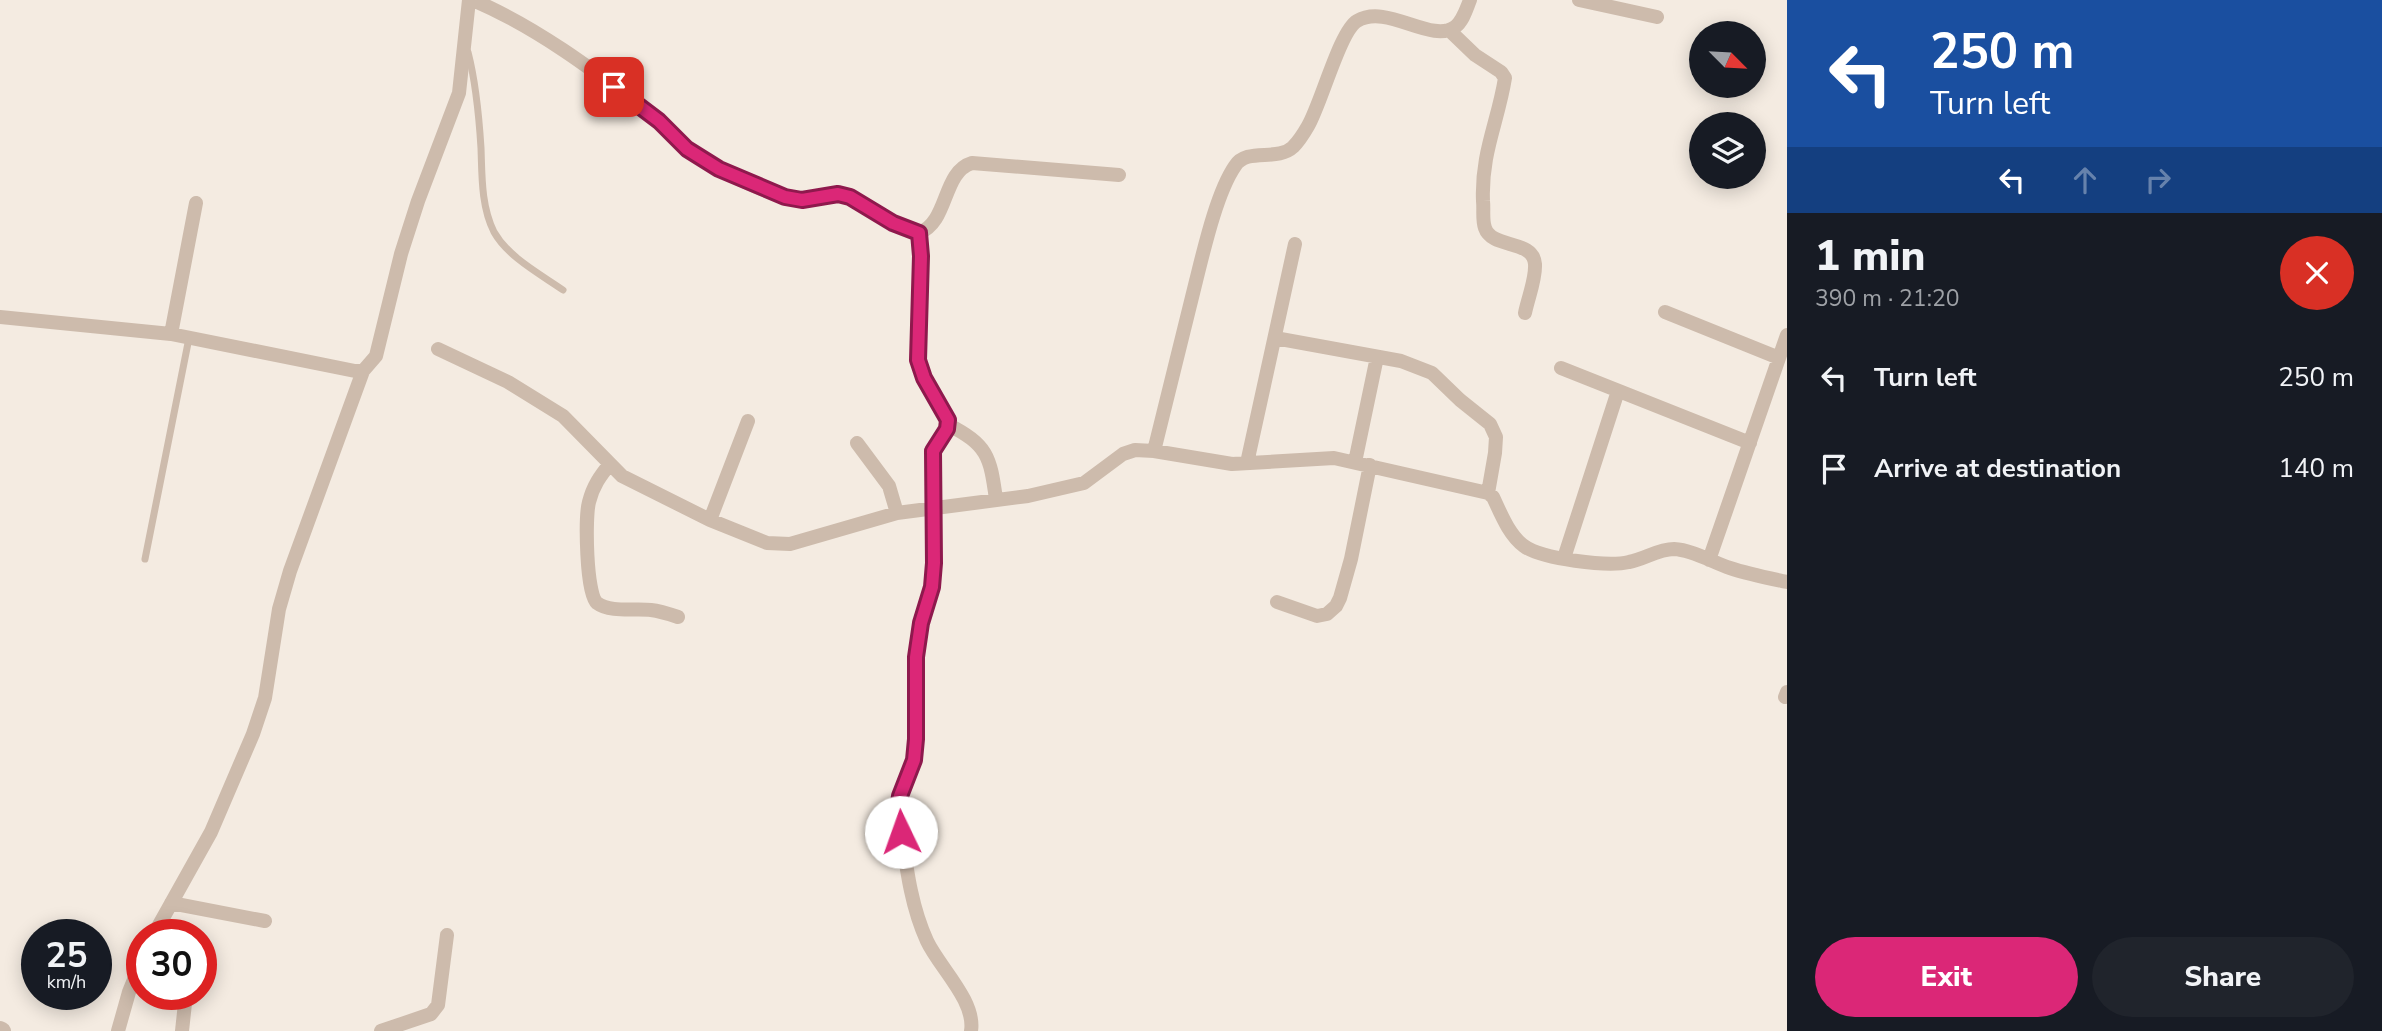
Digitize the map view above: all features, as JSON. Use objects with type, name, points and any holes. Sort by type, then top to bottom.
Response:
[{"type":"street","points":[[162,919],[211,832],[253,734],[265,698],[279,609],[290,571],[363,371],[376,356],[401,254],[459,93],[471,0],[514,19],[572,56],[647,112],[687,149],[719,169],[785,197],[802,200],[838,194],[850,197],[893,223],[919,233],[926,231],[933,223],[958,172],[965,165],[972,163],[1119,175]]},
{"type":"street","points":[[1154,451],[1206,243],[1228,176],[1237,162],[1244,158],[1279,154],[1292,148],[1317,111],[1339,49],[1350,27],[1358,20],[1386,17],[1439,31],[1449,30],[1457,26],[1463,18],[1470,0]]},
{"type":"street","points":[[1579,0],[1657,17]]},
{"type":"street","points":[[1449,30],[1505,78],[1485,157],[1484,226],[1494,239],[1520,247],[1533,258],[1535,266],[1525,313]]},
{"type":"street","points":[[171,334],[196,203]]},
{"type":"street","points":[[919,233],[921,256],[918,360],[924,378],[948,420],[947,429],[933,451],[932,587],[921,623],[916,657],[914,760],[900,796],[898,809],[913,899],[923,930],[940,964],[968,1007],[973,1023],[971,1031]]},
{"type":"street","points":[[1247,463],[1296,244]]},
{"type":"street","points":[[1665,312],[1779,358]]},
{"type":"street","points":[[0,317],[171,334],[363,371]]},
{"type":"street","points":[[1709,560],[1787,335]]},
{"type":"street","points":[[1275,338],[1401,361],[1432,373],[1490,424],[1496,437],[1488,493]]},
{"type":"street","points":[[438,349],[508,382],[563,416],[622,476],[710,520],[767,543],[790,544],[897,513],[1028,496],[1084,483],[1123,454],[1135,450],[1232,464],[1334,458],[1370,465],[1488,493],[1493,497],[1511,534],[1525,548],[1588,562],[1628,562],[1660,550],[1676,549],[1733,569],[1787,582]]},
{"type":"street","points":[[1354,462],[1377,357]]},
{"type":"street","points":[[1561,368],[1749,443]]},
{"type":"street","points":[[1564,558],[1618,391]]},
{"type":"street","points":[[710,520],[748,421]]},
{"type":"street","points":[[947,424],[983,448],[991,465],[996,499]]},
{"type":"street","points":[[857,443],[889,486],[897,513]]},
{"type":"street","points":[[610,464],[597,478],[588,505],[586,524],[594,601],[600,606],[649,610],[678,617]]},
{"type":"street","points":[[1277,602],[1317,616],[1327,614],[1336,606],[1351,559],[1370,465]]},
{"type":"street","points":[[171,903],[265,921]]},
{"type":"street","points":[[381,1031],[431,1014],[438,1005],[447,935]]},
{"type":"street","points":[[118,1031],[126,1003]]},
{"type":"street","points":[[182,1031],[184,1010]]},
{"type":"lane","points":[[464,38],[472,67],[478,113],[486,209],[495,232],[507,248],[563,290]]},
{"type":"lane","points":[[145,559],[189,337]]},
{"type":"route","points":[[614,87],[659,121],[687,149],[719,169],[785,197],[802,200],[838,194],[850,197],[893,223],[919,233],[921,256],[918,360],[924,378],[948,420],[947,429],[933,451],[932,587],[921,623],[916,657],[916,739],[914,760],[900,796],[898,809],[901,832]]}]
